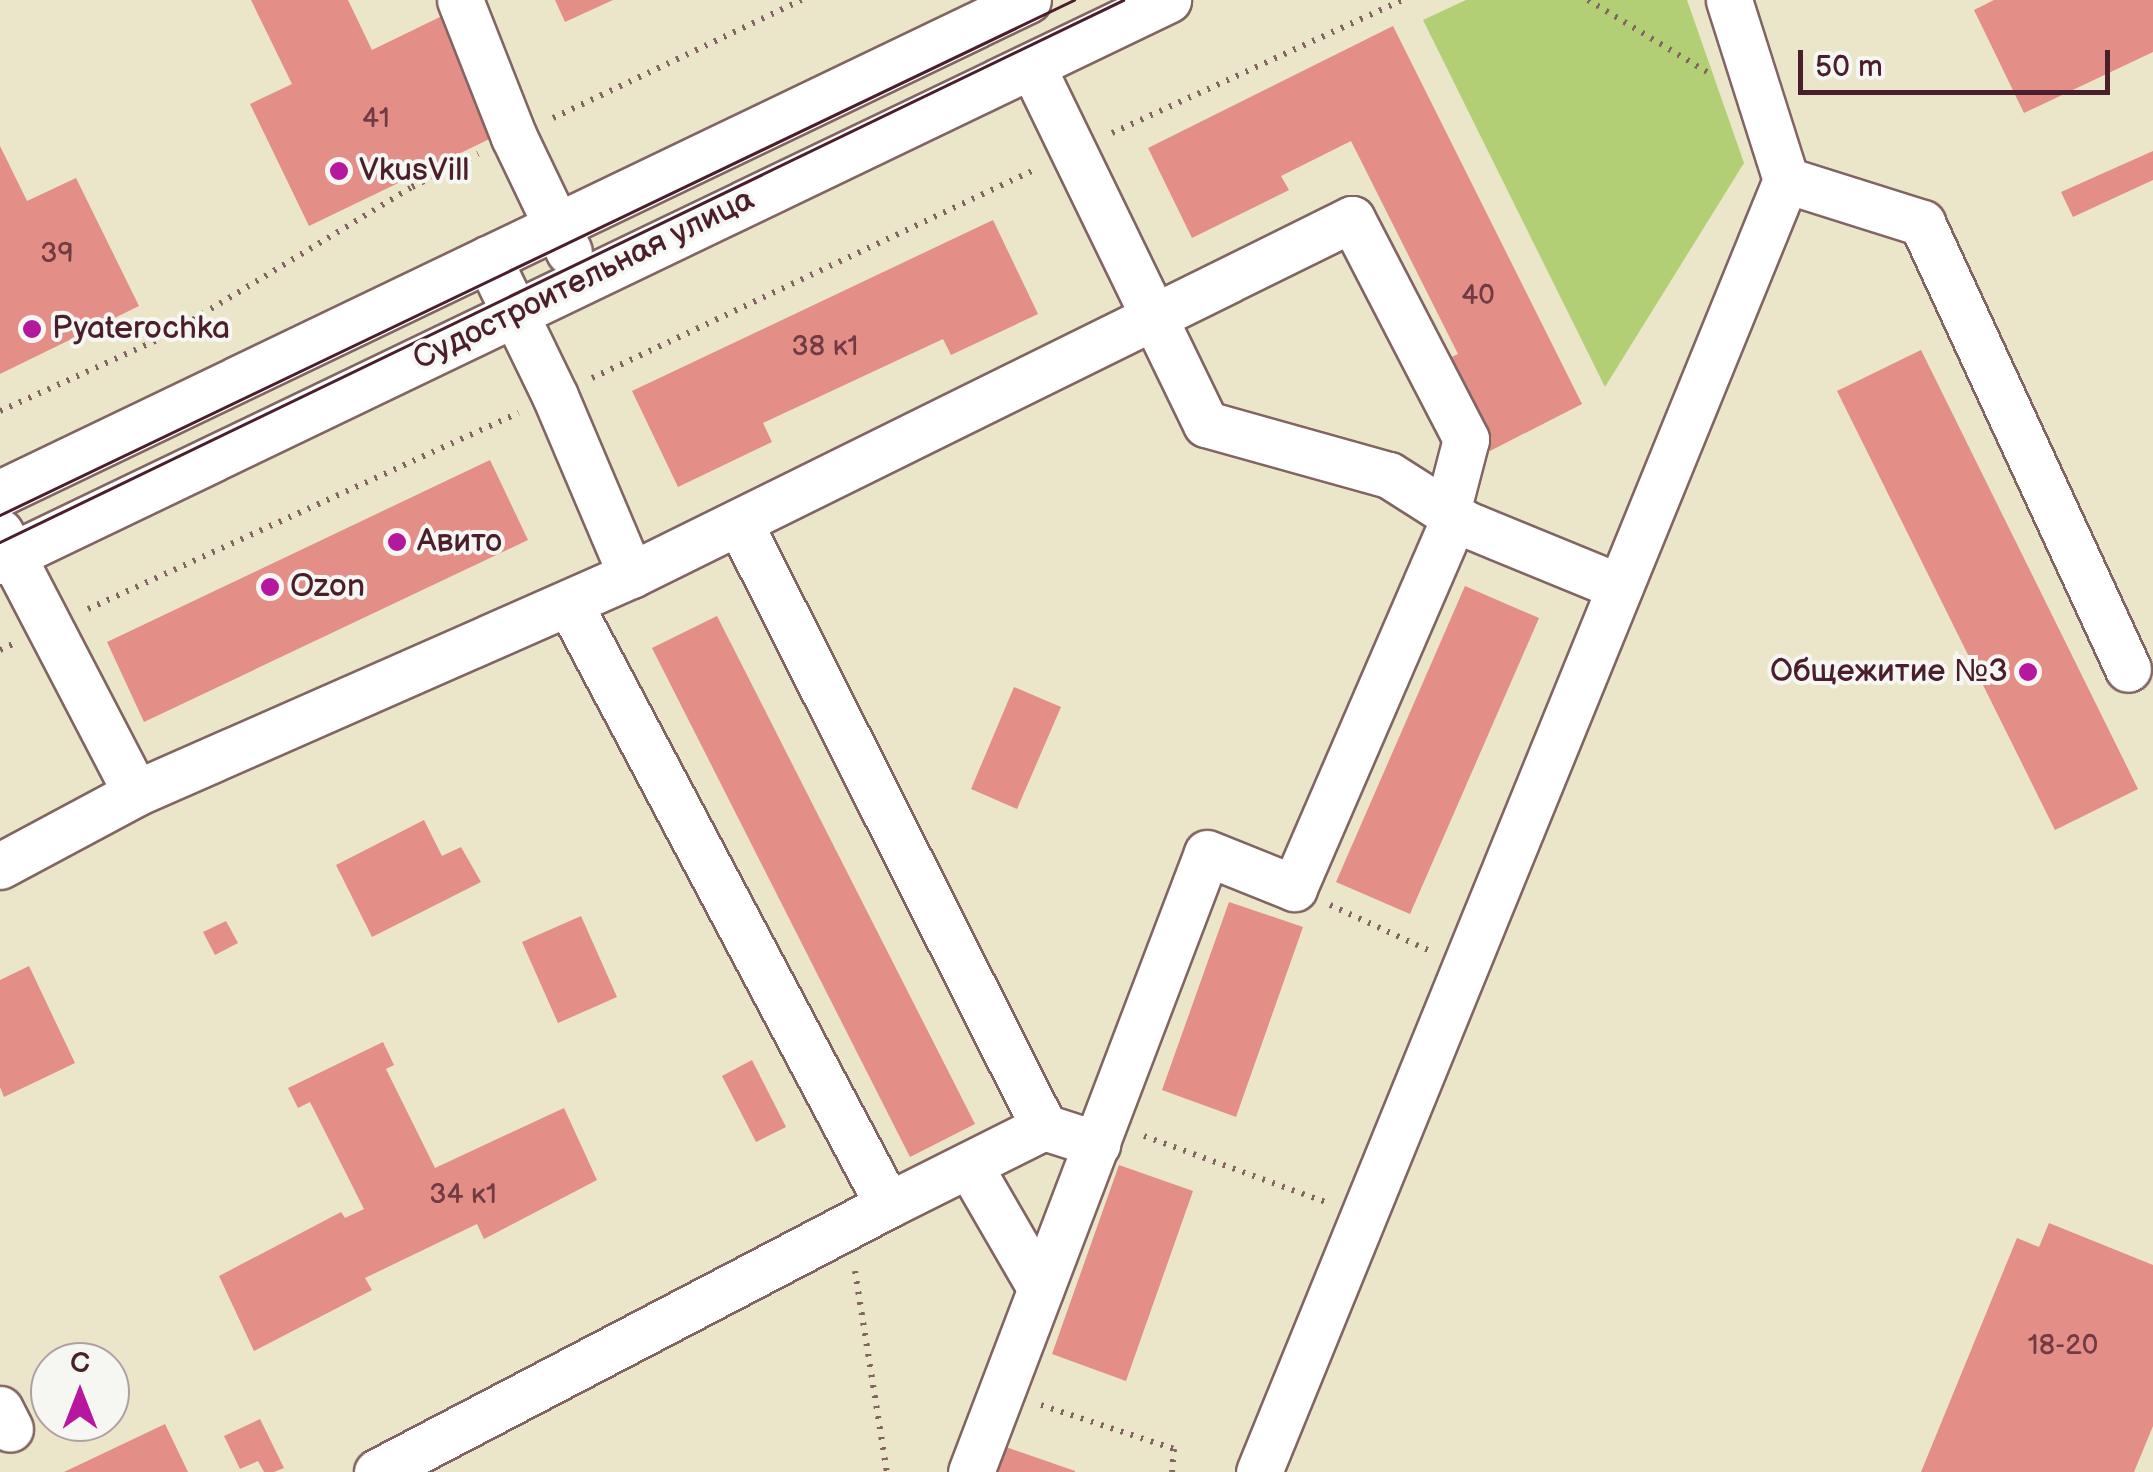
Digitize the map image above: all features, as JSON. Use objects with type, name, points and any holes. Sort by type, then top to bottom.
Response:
[{"type":"street","points":[[460,0],[514,136],[583,281]]},
{"type":"street","name":"Судостроительная улица","points":[[0,493],[1028,0]]},
{"type":"street","name":"Судостроительная улица","points":[[4,549],[515,314],[1168,0]]},
{"type":"street","points":[[1259,1472],[1786,180],[1729,0]]},
{"type":"street","points":[[1032,66],[1206,424],[1389,475],[1455,517],[1620,587]]},
{"type":"street","points":[[1786,180],[1922,223],[2128,669]]},
{"type":"street","points":[[0,866],[136,793],[740,524],[1352,220],[1466,440],[1455,517],[1294,888],[1207,853],[971,1472]]},
{"type":"street","points":[[488,258],[554,396],[631,575]]},
{"type":"street","points":[[740,524],[1044,1127]]},
{"type":"street","points":[[4,549],[50,627],[136,793]]},
{"type":"street","points":[[569,603],[888,1205]]},
{"type":"street","points":[[377,1472],[1044,1127],[1101,1133]]},
{"type":"street","points":[[969,1165],[1041,1290]]},
{"type":"path","points":[[0,411],[166,336],[412,188],[801,0]]},
{"type":"path","points":[[0,650],[1402,0]]},
{"type":"path","points":[[1588,0],[1763,107]]},
{"type":"path","points":[[1294,888],[1465,967]]},
{"type":"path","points":[[1101,1133],[1364,1216]]},
{"type":"path","points":[[848,1226],[887,1472]]},
{"type":"path","points":[[1002,1392],[1174,1449],[1172,1472]]},
{"type":"green space","points":[[1466,0],[1687,0],[1744,163],[1605,387],[1423,20]]},
{"type":"building","points":[[251,0],[348,0],[372,50],[444,15],[502,133],[309,226],[250,104],[292,84]]},
{"type":"building","points":[[555,0],[613,0],[565,22]]},
{"type":"building","points":[[1994,0],[2153,0],[2153,52],[2024,113],[1974,10]]},
{"type":"building","points":[[1393,26],[1582,404],[1490,451],[1445,360],[1458,354],[1351,141],[1281,176],[1289,190],[1192,238],[1148,148]]},
{"type":"building","points":[[0,146],[27,201],[76,178],[139,306],[0,374]]},
{"type":"building","points":[[2153,151],[2153,180],[2073,217],[2061,192]]},
{"type":"building","points":[[993,220],[1038,314],[951,355],[943,339],[763,423],[772,442],[678,487],[632,391]]},
{"type":"building","name":"Общежитие №3","points":[[1921,350],[2138,789],[2055,830],[1837,391]]},
{"type":"building","points":[[490,460],[528,540],[144,722],[107,642]]},
{"type":"building","points":[[1465,586],[1539,618],[1410,914],[1336,882]]},
{"type":"building","points":[[717,616],[975,1124],[910,1157],[652,648]]},
{"type":"building","points":[[1014,687],[1061,707],[1017,809],[971,789]]},
{"type":"building","points":[[424,820],[442,856],[461,847],[481,882],[372,937],[336,865]]},
{"type":"building","points":[[1229,902],[1303,927],[1236,1117],[1162,1090]]},
{"type":"building","points":[[581,916],[617,997],[558,1023],[522,942]]},
{"type":"building","points":[[226,921],[238,943],[215,955],[203,932]]},
{"type":"building","points":[[29,966],[75,1063],[4,1097],[0,1087],[0,980]]},
{"type":"building","points":[[383,1042],[394,1065],[386,1069],[435,1168],[564,1108],[597,1180],[484,1239],[477,1224],[365,1278],[372,1290],[254,1351],[219,1276],[341,1212],[345,1218],[364,1209],[310,1102],[298,1108],[288,1088]]},
{"type":"building","points":[[752,1060],[786,1127],[756,1142],[722,1076]]},
{"type":"building","points":[[1119,1165],[1193,1191],[1126,1381],[1052,1354]]},
{"type":"building","points":[[2049,1223],[2153,1265],[2153,1426],[2134,1472],[1921,1472],[2017,1238],[2039,1247]]},
{"type":"building","points":[[260,1419],[284,1468],[274,1472],[264,1472],[258,1461],[240,1469],[224,1436]]},
{"type":"building","points":[[165,1424],[188,1472],[64,1472],[130,1442]]},
{"type":"building","points":[[1006,1447],[1075,1471],[1075,1472],[997,1472]]},
{"type":"tram line","points":[[0,515],[1074,0]]},
{"type":"tram line","points":[[0,542],[1123,0]]},
{"type":"place","name":"VkusVill","points":[[339,171]]},
{"type":"place","name":"Pyaterochka","points":[[32,329]]},
{"type":"place","name":"Авито","points":[[397,542]]},
{"type":"place","name":"Ozon","points":[[270,587]]},
{"type":"place","name":"Общежитие №3","points":[[2028,672]]}]
